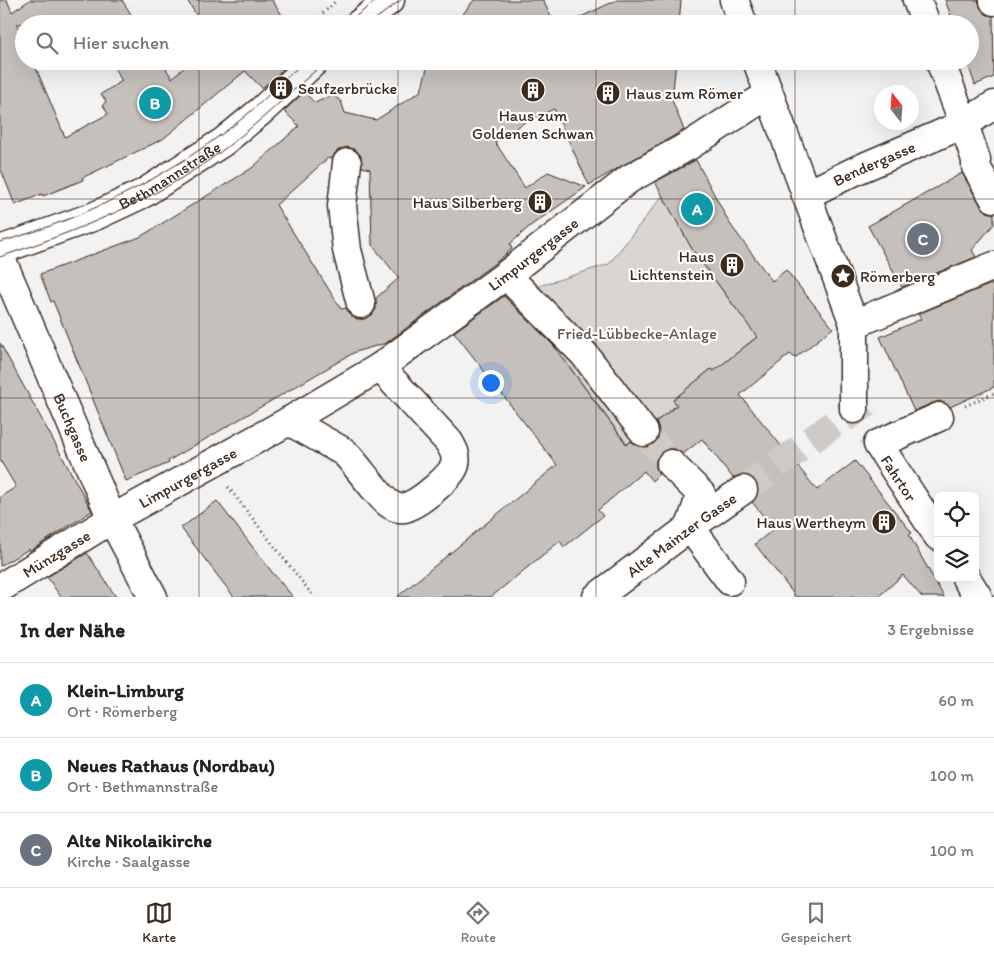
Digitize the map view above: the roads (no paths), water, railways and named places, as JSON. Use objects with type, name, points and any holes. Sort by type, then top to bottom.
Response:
[{"type":"street","points":[[371,15],[390,0]]},
{"type":"street","points":[[734,0],[740,15]]},
{"type":"street","points":[[917,0],[923,15]]},
{"type":"street","name":"Bethmannstraße","points":[[0,250],[95,216],[151,189],[196,161],[234,134],[305,70]]},
{"type":"street","points":[[760,70],[854,324],[854,409]]},
{"type":"street","points":[[943,70],[964,124],[976,160],[976,167],[994,198]]},
{"type":"street","name":"Limpurgergasse","points":[[112,519],[289,421],[380,367],[506,274],[629,179],[690,145],[769,94]]},
{"type":"street","name":"Bendergasse","points":[[806,195],[857,170],[964,124],[994,105]]},
{"type":"street","points":[[347,163],[342,206],[347,250],[361,304]]},
{"type":"street","name":"Buchgasse","points":[[0,256],[112,519],[153,597]]},
{"type":"street","points":[[854,324],[994,266]]},
{"type":"street","points":[[506,274],[584,354],[644,432]]},
{"type":"street","points":[[289,421],[344,452],[388,504],[402,509],[410,506],[450,475],[456,465],[456,454],[449,442],[380,367]]},
{"type":"street","name":"Fahrtor","points":[[934,530],[878,444],[950,412]]},
{"type":"street","points":[[671,464],[701,494],[690,527],[730,581]]},
{"type":"street","name":"Alte Mainzer Gasse","points":[[597,597],[742,490]]},
{"type":"street","name":"Münzgasse","points":[[0,588],[112,519]]},
{"type":"street","points":[[969,582],[978,597]]},
{"type":"tunnel","points":[[743,490],[854,409],[878,444]]},
{"type":"tunnel","points":[[644,432],[671,464]]},
{"type":"tram line","points":[[358,15],[377,0]]},
{"type":"tram line","points":[[381,15],[401,0]]},
{"type":"tram line","points":[[0,242],[31,233],[93,209],[152,179],[208,144],[234,125],[295,70]]},
{"type":"tram line","points":[[0,257],[86,225],[168,186],[219,153],[260,120],[316,70]]},
{"type":"place","name":"Seufzerbrücke","points":[[281,88]]},
{"type":"place","name":"Haus zum Goldenen Schwan","points":[[533,90]]},
{"type":"place","name":"Haus zum Römer","points":[[608,93]]},
{"type":"place","name":"Neues Rathaus (Nordbau)","points":[[155,103]]},
{"type":"place","name":"Haus Silberberg","points":[[540,202]]},
{"type":"place","name":"Klein-Limburg","points":[[697,209]]},
{"type":"place","name":"Alte Nikolaikirche","points":[[923,239]]},
{"type":"place","name":"Haus Lichtenstein","points":[[732,265]]},
{"type":"place","name":"Römerberg","points":[[843,276]]},
{"type":"place","name":"Haus Wertheym","points":[[884,522]]},
{"type":"park label","name":"Fried-Lübbecke-Anlage","points":[[637,333]]}]
